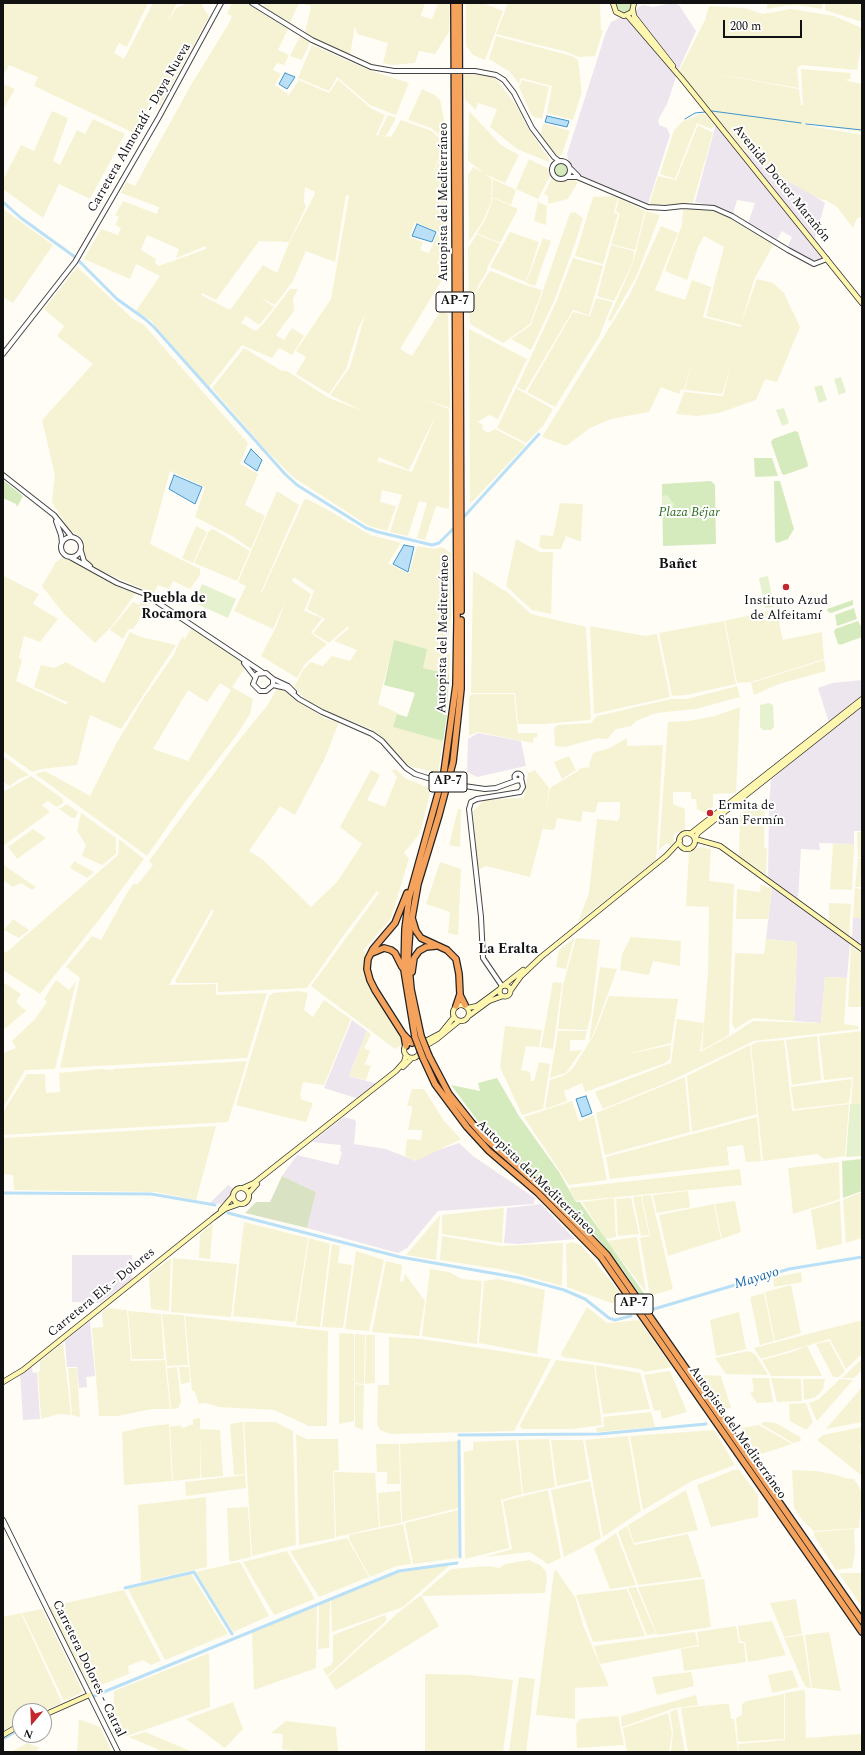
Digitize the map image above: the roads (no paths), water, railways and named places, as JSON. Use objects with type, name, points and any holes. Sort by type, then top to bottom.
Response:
[{"type":"highway","name":"Autopista del Mediterráneo","points":[[418,1036],[408,956],[411,915],[418,884],[439,815],[452,762],[461,689],[459,522],[458,3]]},
{"type":"highway","name":"Autopista del Mediterráneo","points":[[459,522],[456,685],[452,724],[444,772],[406,914],[404,970],[418,1036],[435,1084],[466,1127],[489,1151],[538,1193],[600,1257],[862,1632]]},
{"type":"highway","points":[[416,1046],[404,1034],[370,980],[367,969],[370,955],[376,945],[391,929],[399,917],[417,870]]},
{"type":"highway","points":[[411,915],[418,934],[424,940],[451,953],[456,959],[459,974],[460,994],[456,1006]]},
{"type":"highway","points":[[411,989],[412,967],[416,954],[426,947],[437,946]]},
{"type":"highway","points":[[370,955],[380,949],[391,950],[395,953],[404,970]]},
{"type":"highway","points":[[460,994],[466,1006]]},
{"type":"highway","points":[[404,1034],[406,1046]]},
{"type":"highway","name":"Autopista del Mediterráneo","points":[[426,1057],[449,1094],[472,1123],[486,1138],[546,1192],[606,1255],[862,1621]]},
{"type":"main road","points":[[613,3],[616,12],[621,16],[627,15],[633,10]]},
{"type":"main road","points":[[634,3],[634,16],[682,79]]},
{"type":"main road","points":[[627,15],[682,79]]},
{"type":"main road","name":"Avenida Doctor Marañón","points":[[682,79],[862,303]]},
{"type":"main road","points":[[541,957],[521,976],[509,995],[490,1001],[470,1015],[465,1021],[459,1021],[454,1017],[453,1011],[456,1006],[477,1006],[541,957],[666,856],[680,841],[684,834],[690,834],[862,699]]},
{"type":"main road","points":[[694,845],[698,834],[862,703]]},
{"type":"main road","points":[[690,834],[695,839],[720,846],[862,949]]},
{"type":"main road","points":[[680,841],[683,848]]},
{"type":"main road","points":[[666,856],[683,848],[689,849],[694,845],[706,844],[729,853]]},
{"type":"main road","points":[[502,987],[509,987],[511,990]]},
{"type":"main road","points":[[502,987],[500,994],[503,996]]},
{"type":"main road","points":[[466,1006],[470,1015]]},
{"type":"main road","points":[[416,1046],[441,1033],[454,1017]]},
{"type":"main road","points":[[416,1046],[418,1054],[397,1073],[253,1187],[246,1202],[239,1204],[234,1201],[233,1196],[236,1190],[254,1183],[396,1071],[404,1062],[406,1055],[404,1050],[406,1046],[416,1046],[437,1040],[459,1021]]},
{"type":"main road","points":[[406,1055],[412,1058]]},
{"type":"main road","points":[[243,1188],[249,1193]]},
{"type":"main road","name":"Carretera Elx - Dolores","points":[[213,1218],[233,1196]]},
{"type":"main road","name":"Carretera Elx - Dolores","points":[[3,1382],[23,1370],[213,1218],[226,1209],[239,1204]]},
{"type":"main road","points":[[52,1711],[89,1695]]},
{"type":"main road","points":[[3,1735],[12,1730]]},
{"type":"street","name":"Carretera Almoradí - Daya Nueva","points":[[3,354],[75,262],[151,131],[220,3]]},
{"type":"street","points":[[252,3],[312,40],[371,67],[394,71],[475,71],[496,75],[504,80],[514,93],[554,164]]},
{"type":"street","points":[[538,136],[554,157],[559,161],[568,162],[576,175],[648,207],[665,208],[683,206],[714,208],[732,216],[814,264],[827,259]]},
{"type":"street","points":[[559,161],[554,164],[552,170],[555,177],[560,179],[577,177],[632,200]]},
{"type":"street","points":[[568,177],[571,169]]},
{"type":"street","points":[[3,475],[54,516],[71,536],[79,540],[84,561],[93,570]]},
{"type":"street","points":[[54,516],[61,535],[62,553],[117,583],[145,594],[196,626],[240,659],[262,672],[269,674],[273,679],[288,686],[299,699]]},
{"type":"street","points":[[62,543],[65,538],[71,536]]},
{"type":"street","points":[[70,557],[76,556],[81,551]]},
{"type":"street","points":[[240,659],[255,677]]},
{"type":"street","points":[[262,672],[255,677],[254,684],[260,691],[266,692],[273,685],[273,679]]},
{"type":"street","points":[[273,685],[286,688],[299,699],[322,712],[372,734],[382,741],[406,768],[415,774],[434,780],[485,790],[507,784],[518,779],[523,785],[523,789],[518,793],[473,800],[469,809],[481,918],[483,958],[502,987]]},
{"type":"street","name":"Carretera Dolores - Catral","points":[[3,1520],[118,1752]]},
{"type":"water","points":[[285,73],[295,77],[287,89],[279,84]]},
{"type":"water","points":[[547,116],[569,121],[567,127],[545,122]]},
{"type":"water","points":[[417,224],[436,232],[432,242],[412,236]]},
{"type":"water","points":[[251,449],[262,460],[257,471],[244,462]]},
{"type":"water","points":[[174,475],[202,487],[195,504],[169,489]]},
{"type":"water","points":[[404,545],[414,547],[408,572],[393,564]]},
{"type":"water","points":[[586,1096],[592,1113],[582,1117],[576,1099]]},
{"type":"waterway","points":[[712,111],[801,123]]},
{"type":"waterway","points":[[685,119],[695,113],[705,112]]},
{"type":"waterway","points":[[806,124],[862,130]]},
{"type":"waterway","points":[[3,202],[21,218],[75,257]]},
{"type":"waterway","points":[[79,261],[117,299],[154,327],[285,474],[297,485],[366,528],[378,532],[432,545],[439,543],[456,526]]},
{"type":"waterway","points":[[461,520],[539,434]]},
{"type":"waterway","points":[[3,1193],[151,1194],[215,1205]]},
{"type":"waterway","points":[[228,1213],[400,1257],[520,1278],[564,1290],[585,1299],[609,1318],[615,1320],[631,1316]]},
{"type":"waterway","name":"Mayayo","points":[[654,1309],[789,1269],[862,1257]]},
{"type":"waterway","points":[[459,1435],[599,1434],[706,1424]]},
{"type":"waterway","points":[[459,1441],[460,1557]]},
{"type":"waterway","points":[[94,1696],[399,1571],[457,1563]]},
{"type":"waterway","points":[[125,1588],[194,1572],[232,1634]]},
{"type":"waterway","points":[[3,1739],[12,1734]]},
{"type":"place","name":"Instituto Azud de Alfeitamí","points":[[786,587]]},
{"type":"place","name":"Ermita de San Fermín","points":[[710,813]]},
{"type":"district","name":"Bañet","points":[[678,565]]},
{"type":"district","name":"Puebla de Rocamora","points":[[174,608]]},
{"type":"district","name":"La Eralta","points":[[508,950]]},
{"type":"park label","name":"Plaza Béjar","points":[[689,513]]}]
